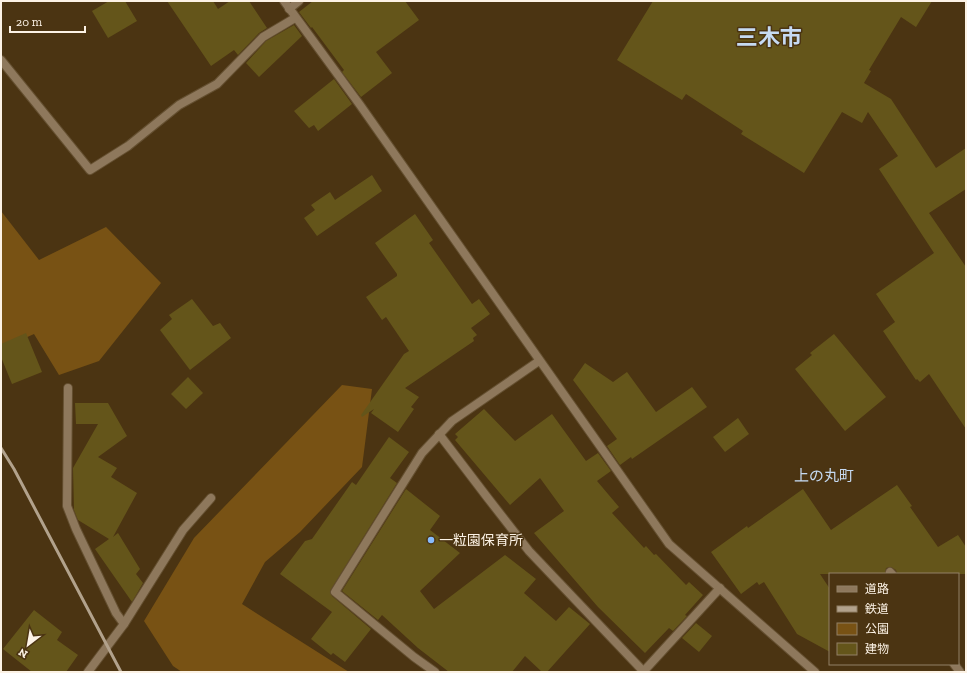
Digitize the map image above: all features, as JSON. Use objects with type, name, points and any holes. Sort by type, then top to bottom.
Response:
[{"type":"street","points":[[284,1],[360,105],[539,362],[669,544],[815,672]]},
{"type":"street","points":[[289,9],[299,1]]},
{"type":"street","points":[[1,60],[90,170],[128,146],[179,105],[217,84],[263,37],[295,18]]},
{"type":"street","points":[[435,672],[414,657],[335,592],[422,454],[452,421],[539,362]]},
{"type":"street","points":[[68,388],[67,506],[76,529],[116,613],[124,624]]},
{"type":"street","points":[[440,434],[529,551],[643,672],[720,588]]},
{"type":"street","points":[[88,672],[124,624],[183,530],[211,498]]},
{"type":"green space","points":[[1,211],[39,260],[106,227],[161,283],[99,361],[59,375],[34,334],[1,349]]},
{"type":"green space","points":[[342,385],[372,389],[362,467],[300,532],[265,562],[242,604],[349,672],[182,672],[173,666],[144,621],[194,538]]},
{"type":"building","points":[[109,1],[125,1],[137,21],[108,38],[92,11]]},
{"type":"building","points":[[167,1],[213,1],[218,9],[230,1],[249,1],[267,28],[259,33],[238,55],[234,50],[211,66]]},
{"type":"building","points":[[313,1],[405,1],[419,20],[376,52],[392,73],[361,97],[342,72],[344,70],[299,12]]},
{"type":"building","points":[[653,1],[932,1],[916,27],[901,17],[869,70],[871,71],[864,83],[891,99],[936,168],[966,148],[966,189],[929,213],[966,267],[966,429],[929,374],[920,382],[917,379],[916,380],[883,331],[895,322],[876,294],[934,253],[879,169],[898,156],[868,112],[862,123],[842,112],[804,173],[741,134],[743,131],[686,94],[682,100],[617,60]]},
{"type":"building","points":[[294,25],[302,36],[259,77],[246,63],[266,41]]},
{"type":"building","points":[[334,79],[352,104],[318,131],[314,125],[309,128],[294,111]]},
{"type":"building","points":[[372,175],[382,191],[317,236],[304,218],[315,210],[311,205],[330,192],[335,200]]},
{"type":"building","points":[[415,214],[433,240],[429,243],[472,304],[479,299],[490,314],[471,328],[477,335],[473,338],[474,341],[405,388],[419,397],[411,407],[414,409],[398,432],[371,413],[374,409],[362,417],[361,415],[404,354],[409,351],[386,317],[382,320],[366,297],[397,276],[375,243]]},
{"type":"building","points":[[192,299],[213,326],[220,323],[231,338],[190,370],[160,330],[172,319],[169,315]]},
{"type":"building","points":[[26,333],[42,372],[12,384],[1,357],[1,344]]},
{"type":"building","points":[[834,334],[886,397],[845,431],[795,369],[812,355],[810,353]]},
{"type":"building","points":[[585,363],[613,382],[627,372],[656,412],[692,387],[707,407],[632,459],[631,457],[620,465],[607,446],[617,439],[573,380]]},
{"type":"building","points":[[188,377],[203,393],[186,409],[171,394]]},
{"type":"building","points":[[75,403],[108,403],[127,436],[98,457],[117,468],[111,477],[137,493],[113,537],[118,533],[140,569],[136,574],[143,583],[132,602],[95,549],[109,539],[78,520],[74,510],[73,468],[98,424],[76,424]]},
{"type":"building","points":[[484,409],[515,441],[552,414],[586,461],[598,453],[611,471],[597,481],[619,507],[612,513],[644,548],[646,546],[654,555],[656,554],[686,585],[689,582],[703,595],[673,631],[669,628],[645,653],[598,607],[534,533],[564,511],[540,478],[510,505],[455,440],[458,437],[455,434]]},
{"type":"building","points":[[738,418],[749,434],[725,452],[713,437]]},
{"type":"building","points":[[389,437],[409,452],[390,478],[397,483],[330,591],[332,596],[371,629],[345,662],[333,653],[331,655],[311,639],[332,612],[280,574],[305,541],[312,539],[352,482],[356,485]]},
{"type":"building","points":[[897,485],[912,506],[910,507],[938,547],[958,535],[966,547],[966,574],[897,573],[896,570],[891,567],[886,568],[885,573],[820,574],[829,588],[829,651],[797,634],[764,582],[759,585],[757,582],[741,594],[711,552],[803,489],[831,530]]},
{"type":"building","points":[[406,489],[440,516],[430,530],[460,553],[420,591],[434,609],[505,555],[536,579],[524,593],[556,621],[569,607],[590,624],[547,672],[542,672],[525,656],[512,672],[449,672],[418,648],[382,615],[378,620],[342,591]]},
{"type":"building","points":[[34,610],[62,632],[57,640],[78,655],[66,672],[32,672],[3,649]]},
{"type":"building","points":[[696,623],[712,636],[699,652],[682,638]]},
{"type":"railway","points":[[1,448],[14,469],[121,672]]},
{"type":"place","name":"一粒園保育所","points":[[431,540]]},
{"type":"district","name":"三木市","points":[[769,37]]},
{"type":"district","name":"上の丸町","points":[[824,476]]}]
